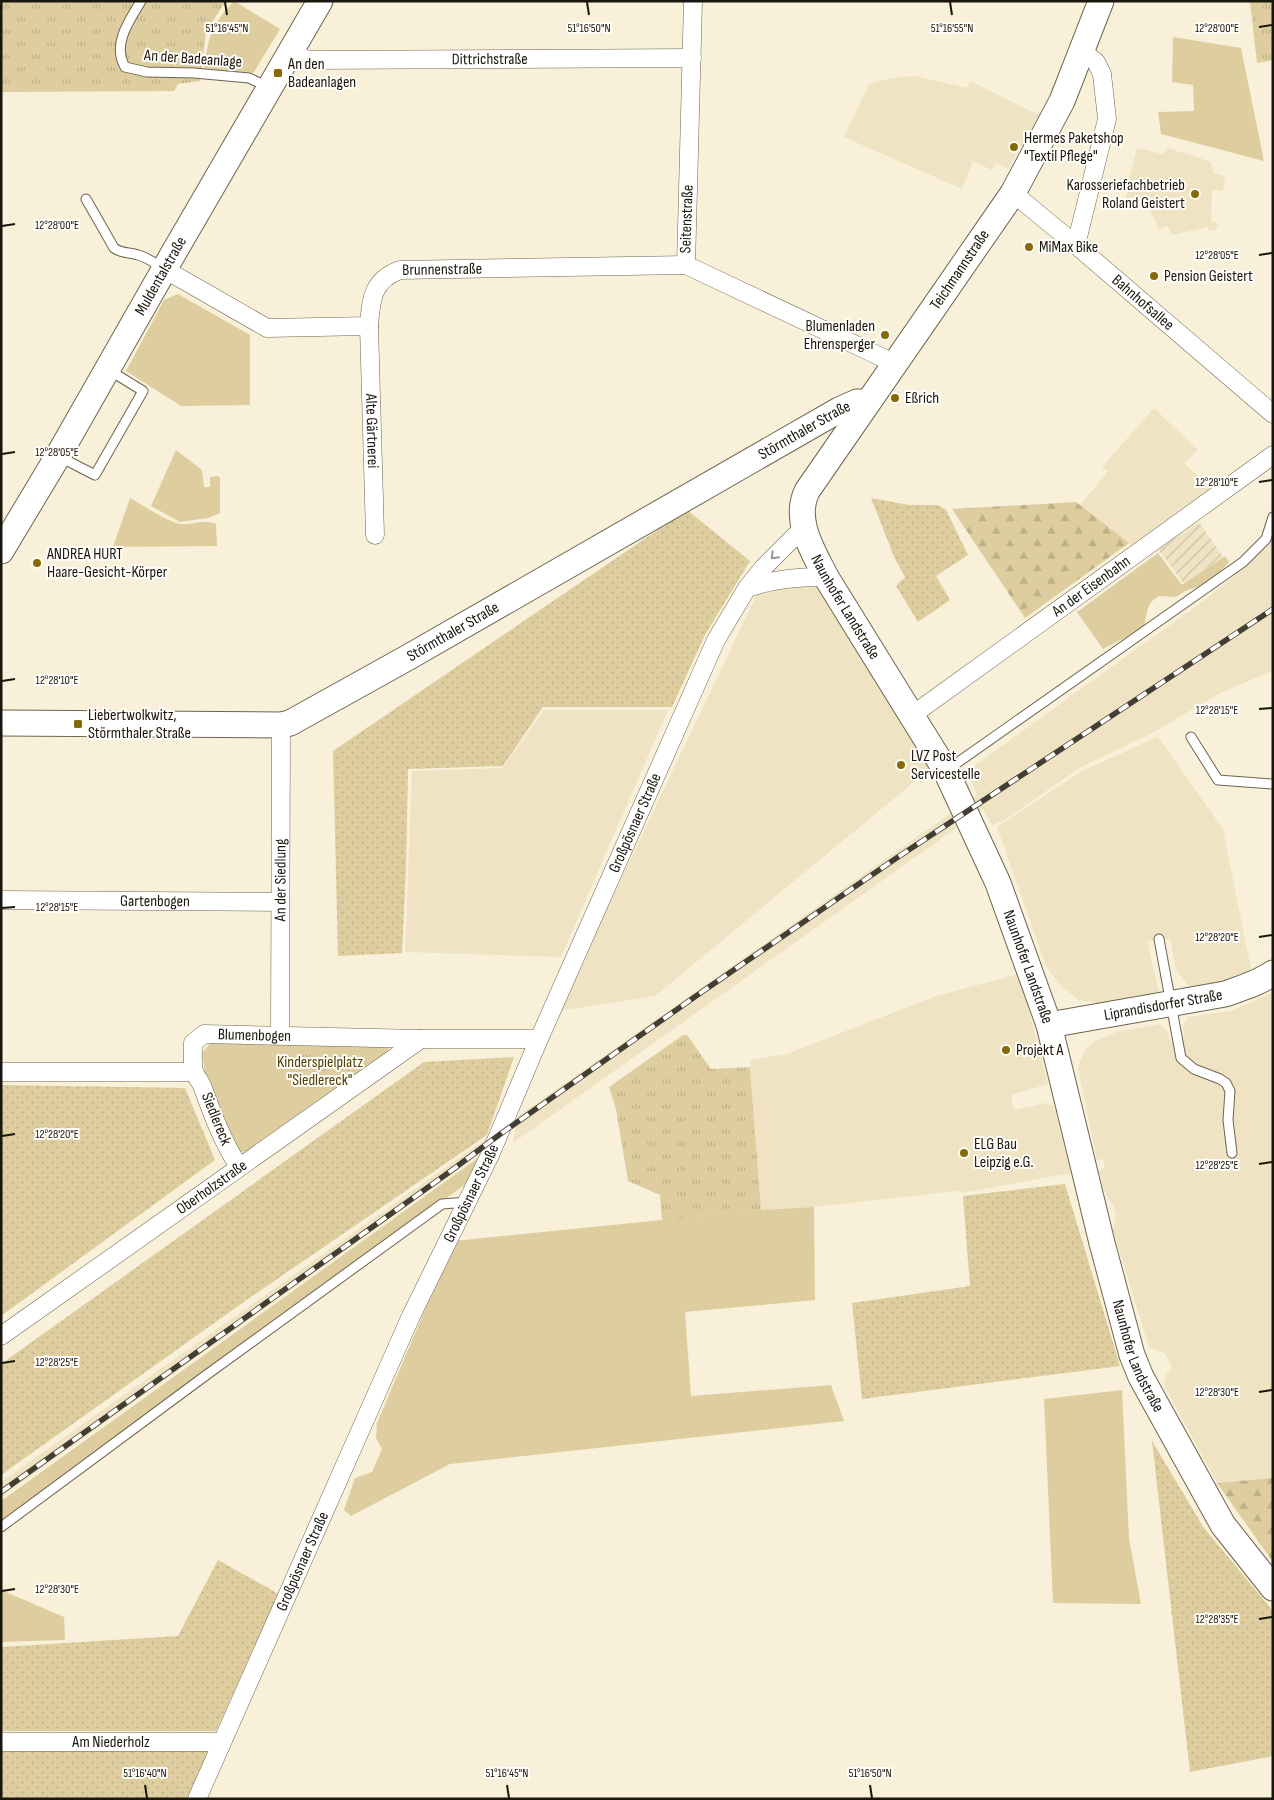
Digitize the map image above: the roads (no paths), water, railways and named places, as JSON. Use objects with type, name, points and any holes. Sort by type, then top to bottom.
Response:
[{"type":"street","name":"Muldentalstraße","points":[[1,551],[58,456],[320,1]]},
{"type":"street","name":"Seitenstraße","points":[[693,1],[686,264],[896,364]]},
{"type":"street","name":"Teichmannstraße","points":[[804,526],[801,510],[802,501],[807,491],[1013,193],[1062,101],[1101,1]]},
{"type":"street","points":[[1076,245],[1107,119],[1102,74],[1096,62],[1082,51]]},
{"type":"street","name":"Dittrichstraße","points":[[290,53],[308,60],[692,58]]},
{"type":"street","name":"Bahnhofsallee","points":[[1013,193],[1273,414]]},
{"type":"street","name":"Brunnenstraße","points":[[370,326],[374,292],[381,281],[389,274],[400,270],[686,264]]},
{"type":"street","points":[[164,269],[267,328],[370,326]]},
{"type":"street","name":"Alte Gärtnerei","points":[[370,326],[375,535]]},
{"type":"street","name":"Störmthaler Straße","points":[[1,723],[281,725],[299,719],[839,410],[857,402],[867,402]]},
{"type":"street","name":"An der Eisenbahn","points":[[911,716],[1273,455]]},
{"type":"street","name":"Naunhofer Landstraße","points":[[804,526],[826,577],[946,771],[998,883],[1049,1025],[1102,1243],[1132,1355],[1141,1377],[1224,1525],[1273,1588]]},
{"type":"street","name":"Großpösnaer Straße","points":[[197,1799],[411,1316],[446,1241],[468,1202],[716,640],[747,588],[764,567],[804,526]]},
{"type":"street","points":[[747,588],[767,581],[793,577],[826,577]]},
{"type":"street","name":"An der Siedlung","points":[[280,1035],[281,725]]},
{"type":"street","name":"Gartenbogen","points":[[1,900],[279,902]]},
{"type":"street","name":"Liprandisdorfer Straße","points":[[1049,1025],[1226,994],[1247,986],[1273,972]]},
{"type":"street","name":"Blumenbogen","points":[[194,1071],[192,1053],[194,1043],[204,1034],[421,1039],[539,1039]]},
{"type":"street","name":"Oberholzstraße","points":[[1,1336],[421,1039]]},
{"type":"street","points":[[1,1072],[194,1071]]},
{"type":"street","name":"Siedlereck","points":[[194,1071],[203,1086],[221,1136],[239,1167]]},
{"type":"street","name":"Am Niederholz","points":[[1,1742],[215,1742],[221,1745]]},
{"type":"lane","name":"An der Badeanlage","points":[[140,1],[124,29],[121,39],[121,56],[125,67],[147,72],[194,73],[249,78],[269,88]]},
{"type":"lane","points":[[86,199],[114,248],[120,253],[137,254],[145,257],[164,269]]},
{"type":"lane","points":[[58,456],[95,475],[144,391],[107,369]]},
{"type":"lane","points":[[946,771],[1243,562],[1266,539],[1273,517]]},
{"type":"lane","points":[[1191,737],[1218,780],[1273,784]]},
{"type":"lane","points":[[1159,939],[1181,1058],[1194,1069],[1220,1079],[1230,1091],[1228,1120],[1232,1153]]},
{"type":"lane","points":[[1,1527],[442,1204],[468,1202]]},
{"type":"railway","points":[[1,1492],[696,996],[895,859],[1273,609]]},
{"type":"place","name":"An den Badeanlagen","points":[[278,73]]},
{"type":"place","name":"Hermes Paketshop \"Textil Pflege\"","points":[[1014,147]]},
{"type":"place","name":"Karosseriefachbetrieb Roland Geistert","points":[[1195,194]]},
{"type":"place","name":"MiMax Bike","points":[[1029,247]]},
{"type":"place","name":"Pension Geistert","points":[[1154,276]]},
{"type":"place","name":"Blumenladen Ehrensperger","points":[[885,335]]},
{"type":"place","name":"Eßrich","points":[[895,398]]},
{"type":"place","name":"ANDREA HURT Haare-Gesicht-Körper","points":[[37,563]]},
{"type":"place","name":"Liebertwolkwitz, Störmthaler Straße","points":[[78,724]]},
{"type":"place","name":"LVZ Post Servicestelle","points":[[901,765]]},
{"type":"place","name":"Projekt A","points":[[1006,1050]]},
{"type":"place","name":"ELG Bau Leipzig e.G.","points":[[964,1153]]},
{"type":"park label","name":"Kinderspielplatz \"Siedlereck\"","points":[[320,1071]]}]
